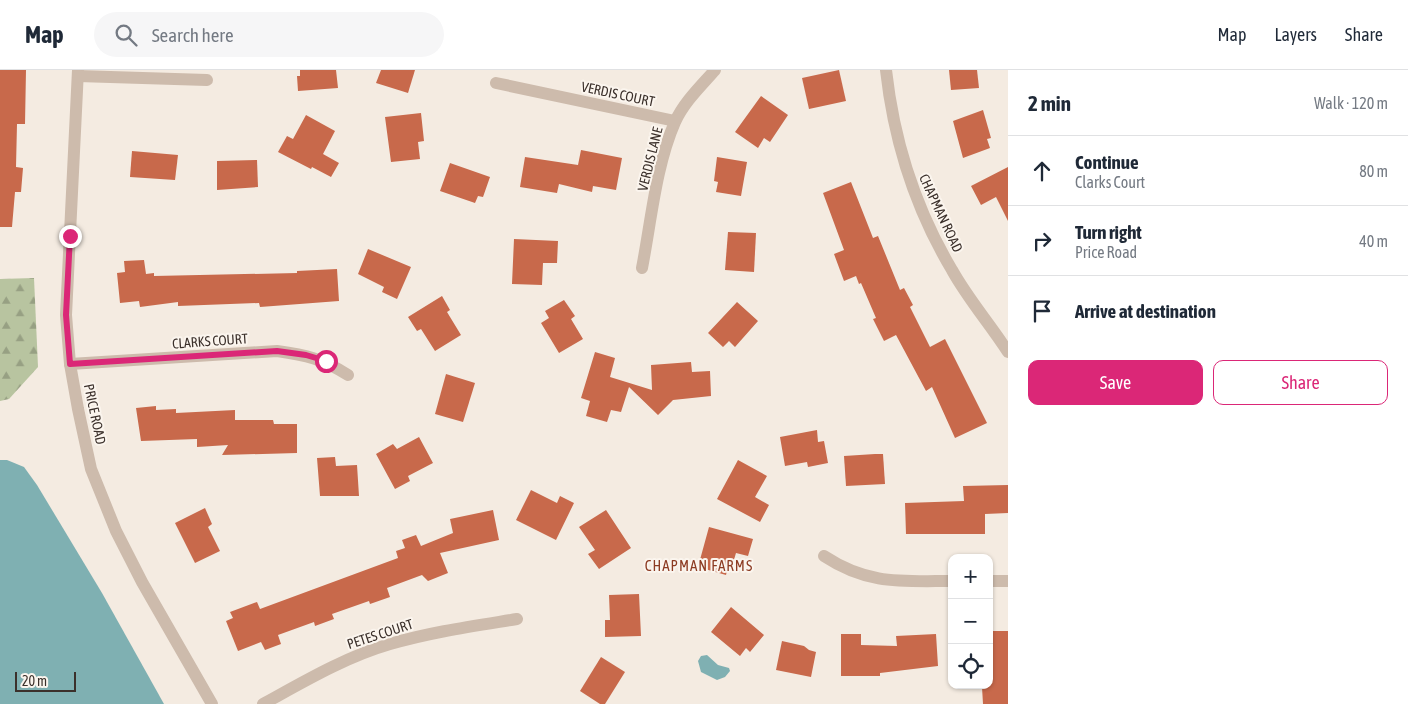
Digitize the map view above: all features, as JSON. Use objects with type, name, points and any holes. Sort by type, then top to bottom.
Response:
[{"type":"street","name":"VERDIS LANE","points":[[642,268],[662,163],[675,121],[715,70]]},
{"type":"street","name":"CHAPMAN ROAD","points":[[886,70],[891,113],[909,181],[952,272],[1008,352]]},
{"type":"street","points":[[78,73],[207,80]]},
{"type":"street","name":"PRICE ROAD","points":[[78,73],[66,315],[70,364],[91,469],[116,531],[142,582],[212,704]]},
{"type":"street","name":"VERDIS COURT","points":[[496,83],[675,121]]},
{"type":"street","name":"CLARKS COURT","points":[[70,364],[277,351],[306,355],[326,361],[348,375]]},
{"type":"street","points":[[824,556],[844,570],[874,579],[948,581]]},
{"type":"street","points":[[993,581],[1008,581]]},
{"type":"street","name":"PETES COURT","points":[[262,704],[348,660],[388,644],[430,634],[516,619]]},
{"type":"green space","points":[[34,278],[38,367],[9,399],[0,401],[0,279]]},
{"type":"water","points":[[0,460],[7,460],[24,467],[37,485],[102,593],[164,704],[0,704]]},
{"type":"water","points":[[707,655],[718,665],[729,668],[730,671],[725,677],[717,680],[701,672],[698,661],[701,656]]},
{"type":"building","points":[[0,70],[26,70],[25,124],[17,124],[16,167],[23,168],[21,192],[15,192],[12,227],[0,227]]},
{"type":"building","points":[[300,70],[336,70],[338,88],[298,91],[297,76],[300,76]]},
{"type":"building","points":[[381,70],[415,70],[408,93],[376,83]]},
{"type":"building","points":[[839,70],[846,101],[809,109],[802,78]]},
{"type":"building","points":[[949,70],[977,70],[979,88],[951,90]]},
{"type":"building","points":[[761,96],[788,115],[770,142],[764,138],[758,148],[735,132]]},
{"type":"building","points":[[983,110],[991,138],[987,139],[990,148],[963,158],[953,121]]},
{"type":"building","points":[[421,113],[424,141],[418,142],[420,159],[391,162],[385,117]]},
{"type":"building","points":[[306,115],[335,131],[323,154],[339,163],[331,177],[278,152],[287,136],[293,139]]},
{"type":"building","points":[[581,150],[622,158],[616,190],[593,186],[592,192],[559,184],[557,193],[520,187],[525,157],[578,165]]},
{"type":"building","points":[[132,151],[178,155],[175,180],[130,177]]},
{"type":"building","points":[[717,157],[747,162],[741,196],[716,192],[718,182],[714,181]]},
{"type":"building","points":[[257,160],[258,187],[217,190],[217,161]]},
{"type":"building","points":[[450,163],[490,177],[483,197],[478,196],[475,203],[440,191]]},
{"type":"building","points":[[1008,167],[1008,221],[996,197],[981,205],[971,186]]},
{"type":"building","points":[[851,182],[873,238],[878,236],[900,290],[904,288],[913,305],[910,307],[930,347],[945,339],[987,423],[955,438],[932,387],[926,391],[896,335],[884,341],[873,319],[876,318],[861,283],[859,284],[856,276],[844,281],[834,254],[844,250],[823,193]]},
{"type":"building","points":[[728,232],[756,233],[754,272],[725,270]]},
{"type":"building","points":[[514,239],[558,241],[557,263],[543,263],[542,285],[512,284]]},
{"type":"building","points":[[368,249],[411,267],[397,299],[382,292],[384,287],[358,274]]},
{"type":"building","points":[[144,260],[146,274],[154,273],[154,276],[297,273],[297,271],[337,269],[339,301],[260,307],[259,303],[178,306],[178,302],[140,307],[139,301],[120,303],[117,273],[125,272],[124,261]]},
{"type":"building","points":[[442,296],[450,310],[447,312],[461,335],[435,351],[421,329],[417,331],[408,317]]},
{"type":"building","points":[[564,300],[575,316],[571,319],[583,339],[559,353],[541,323],[549,318],[545,311]]},
{"type":"building","points":[[737,302],[758,321],[735,347],[729,341],[723,347],[708,333]]},
{"type":"building","points":[[595,352],[615,358],[610,377],[652,390],[651,365],[691,362],[692,372],[710,371],[711,396],[673,400],[658,415],[629,387],[621,412],[611,410],[607,422],[586,416],[590,401],[581,398]]},
{"type":"building","points":[[446,374],[475,383],[463,422],[435,414]]},
{"type":"building","points":[[156,406],[156,410],[176,409],[176,413],[235,410],[235,420],[273,420],[274,424],[297,424],[297,453],[222,455],[228,445],[197,447],[197,439],[141,441],[136,408]]},
{"type":"building","points":[[817,430],[818,442],[824,441],[828,463],[808,467],[807,462],[785,466],[780,437]]},
{"type":"building","points":[[419,437],[433,463],[408,476],[410,481],[395,489],[376,454],[393,444],[397,449]]},
{"type":"building","points":[[883,454],[885,484],[846,486],[844,456]]},
{"type":"building","points":[[335,457],[336,466],[357,465],[359,496],[320,496],[317,458]]},
{"type":"building","points":[[738,460],[767,476],[755,497],[769,505],[760,522],[717,499]]},
{"type":"building","points":[[1008,485],[1008,513],[985,514],[985,534],[906,534],[905,503],[964,501],[963,486]]},
{"type":"building","points":[[531,490],[557,503],[560,496],[574,503],[556,540],[516,520]]},
{"type":"building","points":[[205,508],[212,524],[208,527],[220,551],[195,563],[175,523]]},
{"type":"building","points":[[493,510],[499,540],[440,553],[448,573],[428,581],[422,575],[387,588],[390,597],[370,604],[369,601],[332,614],[334,619],[315,626],[314,622],[278,635],[281,644],[265,650],[261,642],[238,651],[226,621],[233,618],[230,612],[257,602],[260,609],[398,558],[396,551],[405,548],[402,540],[416,535],[421,546],[453,533],[450,519]]},
{"type":"building","points":[[606,510],[631,548],[599,569],[588,554],[595,550],[579,527]]},
{"type":"building","points":[[709,527],[753,539],[748,556],[736,553],[733,563],[729,562],[726,575],[698,567]]},
{"type":"building","points":[[639,594],[641,636],[605,637],[605,620],[610,620],[609,595]]},
{"type":"building","points":[[731,607],[764,635],[750,652],[746,648],[740,656],[711,632]]},
{"type":"building","points":[[993,631],[1008,631],[1008,704],[983,704],[982,689],[993,689]]},
{"type":"building","points":[[841,634],[861,634],[861,645],[897,646],[896,636],[936,634],[938,666],[880,673],[880,676],[841,676]]},
{"type":"building","points":[[782,641],[804,646],[816,652],[811,677],[776,670]]},
{"type":"building","points":[[601,657],[625,672],[605,704],[600,704],[580,691]]},
{"type":"district","name":"CHAPMAN FARMS","points":[[699,565]]},
{"type":"route","points":[[70,236],[66,315],[70,364],[277,351],[306,355],[326,361]]}]
